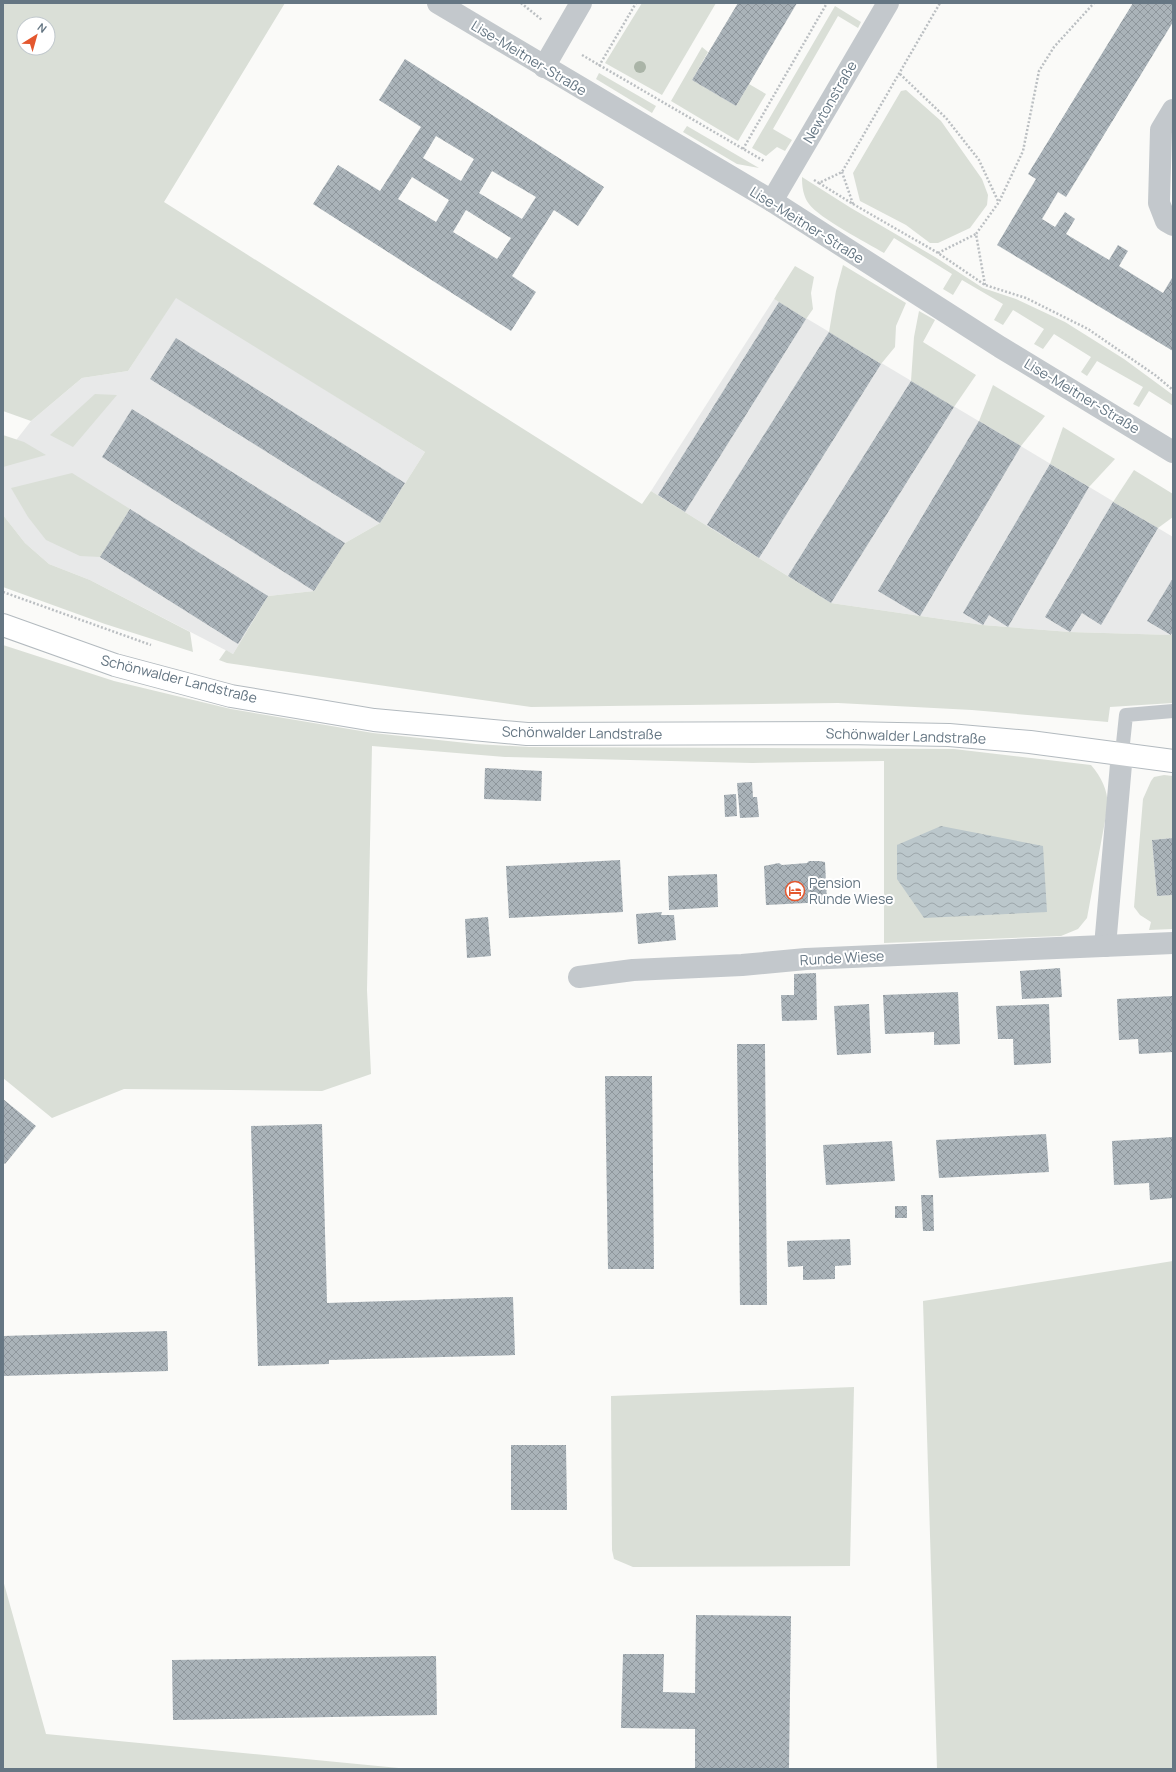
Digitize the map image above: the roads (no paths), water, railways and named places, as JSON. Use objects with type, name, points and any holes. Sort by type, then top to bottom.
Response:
[{"type":"main road","name":"Schönwalder Landstraße","points":[[3,626],[115,665],[231,696],[374,720],[527,734],[846,733],[949,736],[1030,742],[1122,753],[1173,761]]},
{"type":"street","name":"Lise-Meitner-Straße","points":[[438,3],[772,202],[1000,347],[1173,452]]},
{"type":"street","points":[[544,67],[581,3]]},
{"type":"street","name":"Newtonstraße","points":[[772,202],[888,3]]},
{"type":"street","points":[[1170,223],[1159,203],[1161,130],[1173,110]]},
{"type":"street","points":[[1105,946],[1122,753]]},
{"type":"street","name":"Runde Wiese","points":[[579,977],[633,970],[742,965],[806,959],[1173,943]]},
{"type":"lane","points":[[1122,753],[1126,715],[1173,711]]},
{"type":"water","points":[[941,826],[1043,846],[1047,912],[924,918],[897,879],[897,845]]},
{"type":"place","name":"Pension Runde Wiese","points":[[795,891]]}]
